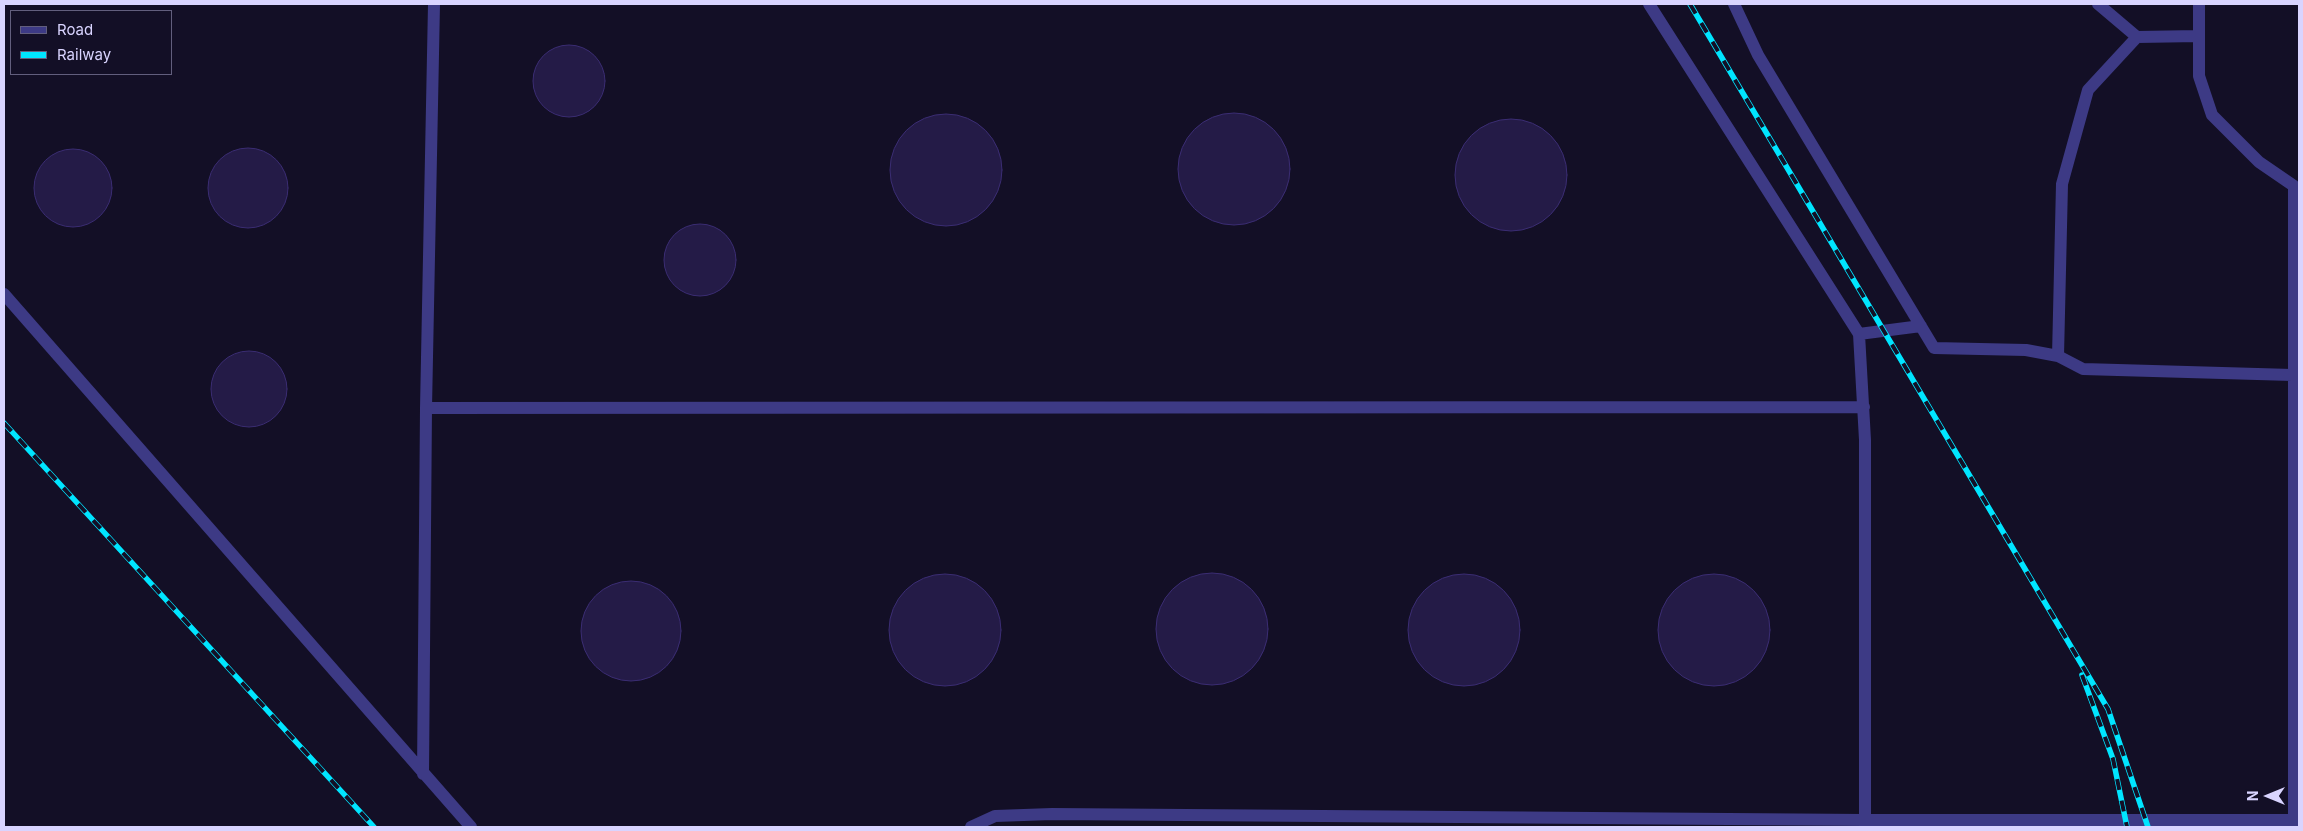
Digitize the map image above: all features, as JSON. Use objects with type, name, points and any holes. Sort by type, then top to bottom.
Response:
[{"type":"lane","points":[[423,774],[426,408],[434,4]]},
{"type":"lane","points":[[1648,4],[1860,334],[1864,407],[1864,824]]},
{"type":"lane","points":[[1734,4],[1758,54],[1934,348],[2026,350],[2058,356],[2083,369],[2292,375]]},
{"type":"lane","points":[[2098,4],[2137,38],[2199,36]]},
{"type":"lane","points":[[971,827],[995,816],[1349,822],[1864,824],[2297,820],[2296,414],[2292,375],[2297,186],[2259,162],[2212,115],[2198,76],[2199,4]]},
{"type":"lane","points":[[2058,356],[2062,184],[2088,90],[2137,38]]},
{"type":"lane","points":[[4,294],[471,827]]},
{"type":"lane","points":[[1860,334],[1921,326]]},
{"type":"lane","points":[[426,408],[1864,407]]},
{"type":"building","points":[[576,45],[595,55],[603,67],[605,81],[603,95],[595,107],[583,115],[562,117],[543,107],[535,95],[533,74],[543,55],[555,47]]},
{"type":"building","points":[[1234,113],[1256,117],[1274,129],[1286,147],[1290,169],[1286,191],[1274,209],[1256,221],[1234,225],[1212,221],[1194,209],[1182,191],[1178,169],[1182,147],[1194,129],[1212,117]]},
{"type":"building","points":[[946,114],[968,118],[986,130],[998,148],[1002,170],[998,192],[986,210],[968,222],[946,226],[924,222],[906,210],[894,192],[890,170],[894,148],[906,130],[924,118]]},
{"type":"building","points":[[1511,119],[1533,123],[1551,135],[1563,153],[1567,175],[1563,197],[1551,215],[1533,227],[1511,231],[1489,227],[1471,215],[1459,197],[1455,175],[1459,153],[1471,135],[1489,123]]},
{"type":"building","points":[[248,148],[263,151],[276,160],[285,173],[288,188],[285,203],[276,216],[263,225],[248,228],[233,225],[220,216],[211,203],[208,188],[211,173],[220,160],[233,151]]},
{"type":"building","points":[[73,149],[88,152],[101,160],[109,173],[112,188],[109,203],[101,216],[88,224],[73,227],[58,224],[45,216],[37,203],[34,188],[37,173],[45,160],[58,152]]},
{"type":"building","points":[[707,224],[726,234],[734,246],[736,260],[734,274],[726,286],[714,294],[693,296],[674,286],[666,274],[664,253],[674,234],[686,226]]},
{"type":"building","points":[[249,351],[263,354],[276,362],[284,375],[287,389],[284,403],[276,416],[263,424],[249,427],[235,424],[222,416],[214,403],[211,389],[214,375],[222,362],[235,354]]},
{"type":"building","points":[[1212,573],[1234,577],[1252,589],[1264,607],[1268,629],[1264,651],[1252,669],[1234,681],[1212,685],[1190,681],[1172,669],[1160,651],[1156,629],[1160,607],[1172,589],[1190,577]]},
{"type":"building","points":[[945,574],[967,578],[985,590],[997,608],[1001,630],[997,652],[985,670],[967,682],[945,686],[923,682],[905,670],[893,652],[889,630],[893,608],[905,590],[923,578]]},
{"type":"building","points":[[1464,574],[1486,578],[1504,590],[1516,608],[1520,630],[1516,652],[1504,670],[1486,682],[1464,686],[1442,682],[1424,670],[1412,652],[1408,630],[1412,608],[1424,590],[1442,578]]},
{"type":"building","points":[[1714,574],[1736,578],[1754,590],[1766,608],[1770,630],[1766,652],[1754,670],[1736,682],[1714,686],[1692,682],[1674,670],[1662,652],[1658,630],[1662,608],[1674,590],[1692,578]]},
{"type":"building","points":[[631,581],[641,582],[659,589],[673,603],[680,621],[680,641],[673,659],[659,673],[641,680],[631,681],[621,680],[603,673],[589,659],[582,641],[581,631],[582,621],[589,603],[603,589],[621,582]]},
{"type":"railway","points":[[1690,4],[2108,709],[2148,827]]},
{"type":"railway","points":[[4,423],[374,827]]},
{"type":"railway","points":[[2082,675],[2113,759],[2127,827]]}]
